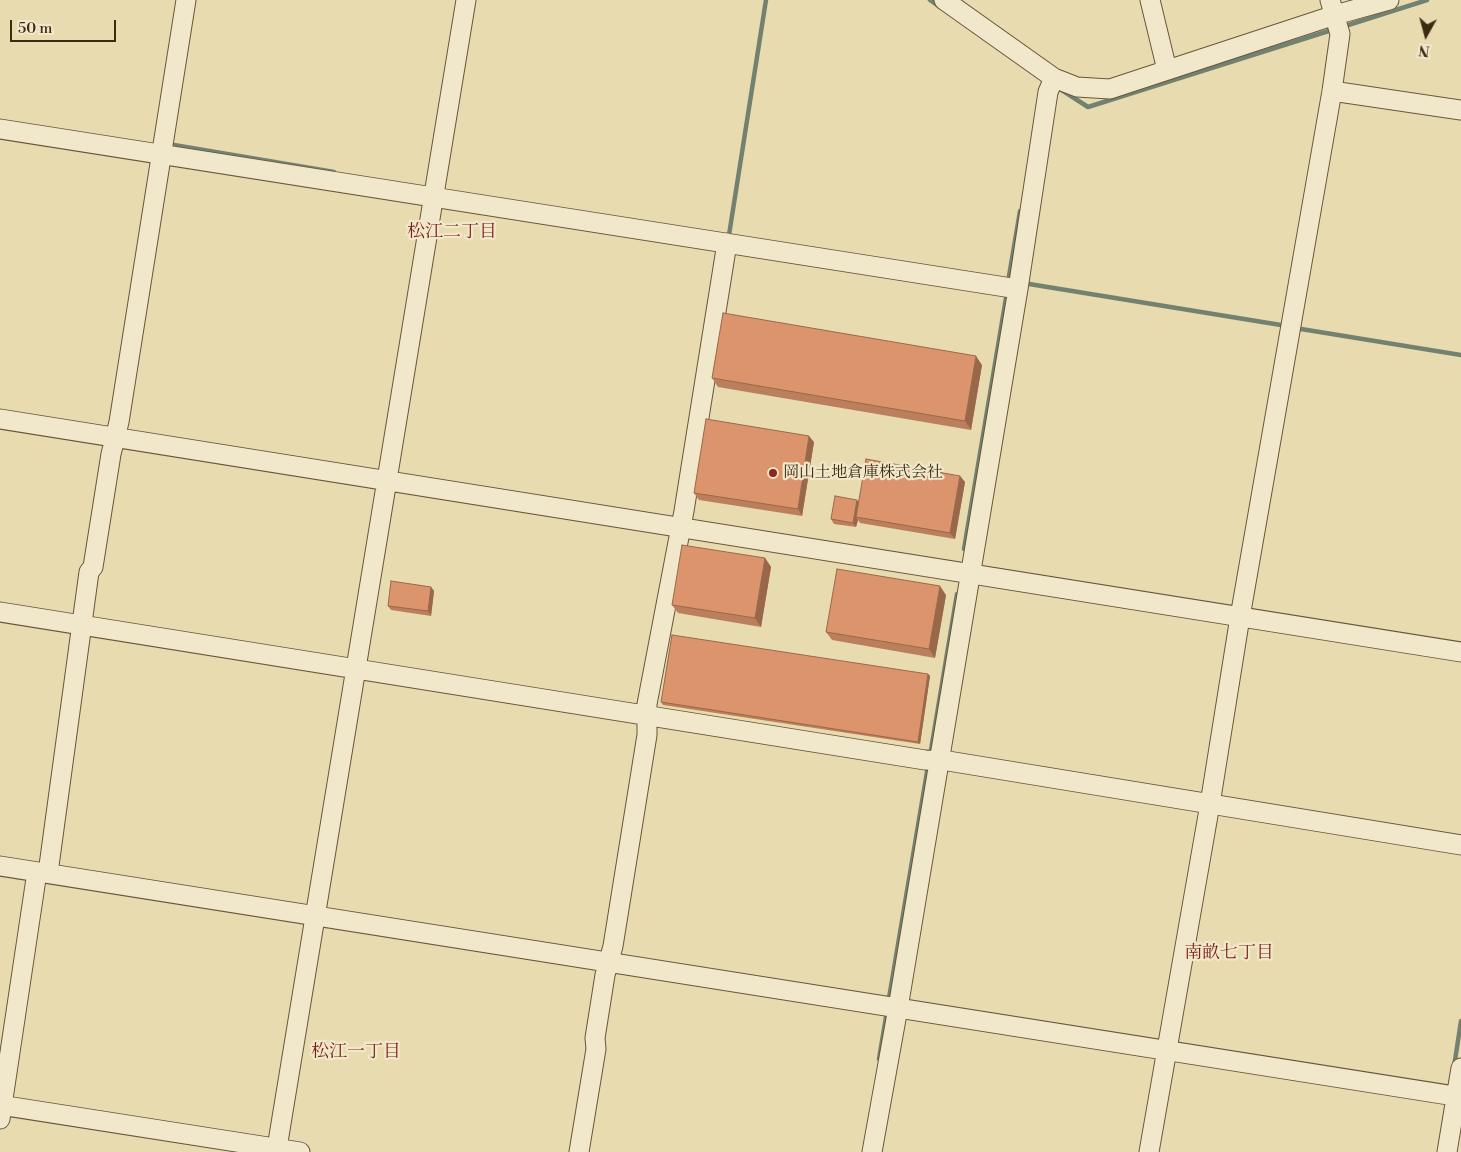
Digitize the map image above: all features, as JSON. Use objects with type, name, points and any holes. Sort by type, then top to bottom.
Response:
[{"type":"street","points":[[186,0],[115,437],[93,567],[89,572],[42,872],[1,1110],[287,1150],[314,916],[359,673],[386,480],[438,194],[466,0]]},
{"type":"street","points":[[944,0],[1051,84],[1110,89],[1389,0]]},
{"type":"street","points":[[1150,0],[1167,70]]},
{"type":"street","points":[[1149,1152],[1165,1050],[1209,809],[1240,617],[1332,91],[1336,18]]},
{"type":"street","points":[[872,1152],[898,1008],[934,764],[970,574],[1014,285],[1051,84]]},
{"type":"street","points":[[1332,91],[1461,110]]},
{"type":"street","points":[[0,129],[161,155],[438,194],[727,243],[1014,285]]},
{"type":"street","points":[[579,1152],[596,1049],[595,1038],[599,1011],[605,975],[610,962],[647,721],[647,704],[680,528],[727,243]]},
{"type":"street","points":[[0,419],[1461,652]]},
{"type":"street","points":[[0,612],[80,630],[359,673],[647,721],[934,764],[948,761],[1209,809],[1461,844]]},
{"type":"street","points":[[0,866],[1454,1095]]},
{"type":"street","points":[[1447,1152],[1454,1095],[1461,1068]]},
{"type":"building","points":[[723,313],[976,356],[965,421],[712,378]]},
{"type":"building","points":[[706,419],[809,436],[798,509],[694,493]]},
{"type":"building","points":[[866,459],[960,476],[950,533],[856,517]]},
{"type":"building","points":[[835,496],[857,500],[853,523],[831,519]]},
{"type":"building","points":[[682,545],[765,558],[755,618],[672,605]]},
{"type":"building","points":[[837,569],[940,586],[929,649],[826,632]]},
{"type":"building","points":[[391,581],[431,587],[428,611],[388,606]]},
{"type":"building","points":[[672,635],[928,674],[918,742],[661,702]]},
{"type":"waterway","points":[[729,235],[766,0]]},
{"type":"waterway","points":[[930,0],[940,7]]},
{"type":"waterway","points":[[1342,27],[1427,0]]},
{"type":"waterway","points":[[1060,89],[1088,107],[1335,29]]},
{"type":"waterway","points":[[168,144],[334,172]]},
{"type":"waterway","points":[[1008,282],[1020,211]]},
{"type":"waterway","points":[[1023,283],[1287,326]]},
{"type":"waterway","points":[[964,549],[1007,292]]},
{"type":"waterway","points":[[1295,328],[1461,355]]},
{"type":"waterway","points":[[930,756],[957,594]]},
{"type":"waterway","points":[[889,998],[928,766]]},
{"type":"waterway","points":[[879,1059],[886,1017]]},
{"type":"waterway","points":[[1454,1067],[1461,1021]]},
{"type":"place","name":"岡山土地倉庫株式会社","points":[[773,473]]},
{"type":"district","name":"松江二丁目","points":[[452,233]]},
{"type":"district","name":"南畝七丁目","points":[[1229,954]]},
{"type":"district","name":"松江一丁目","points":[[356,1053]]}]
